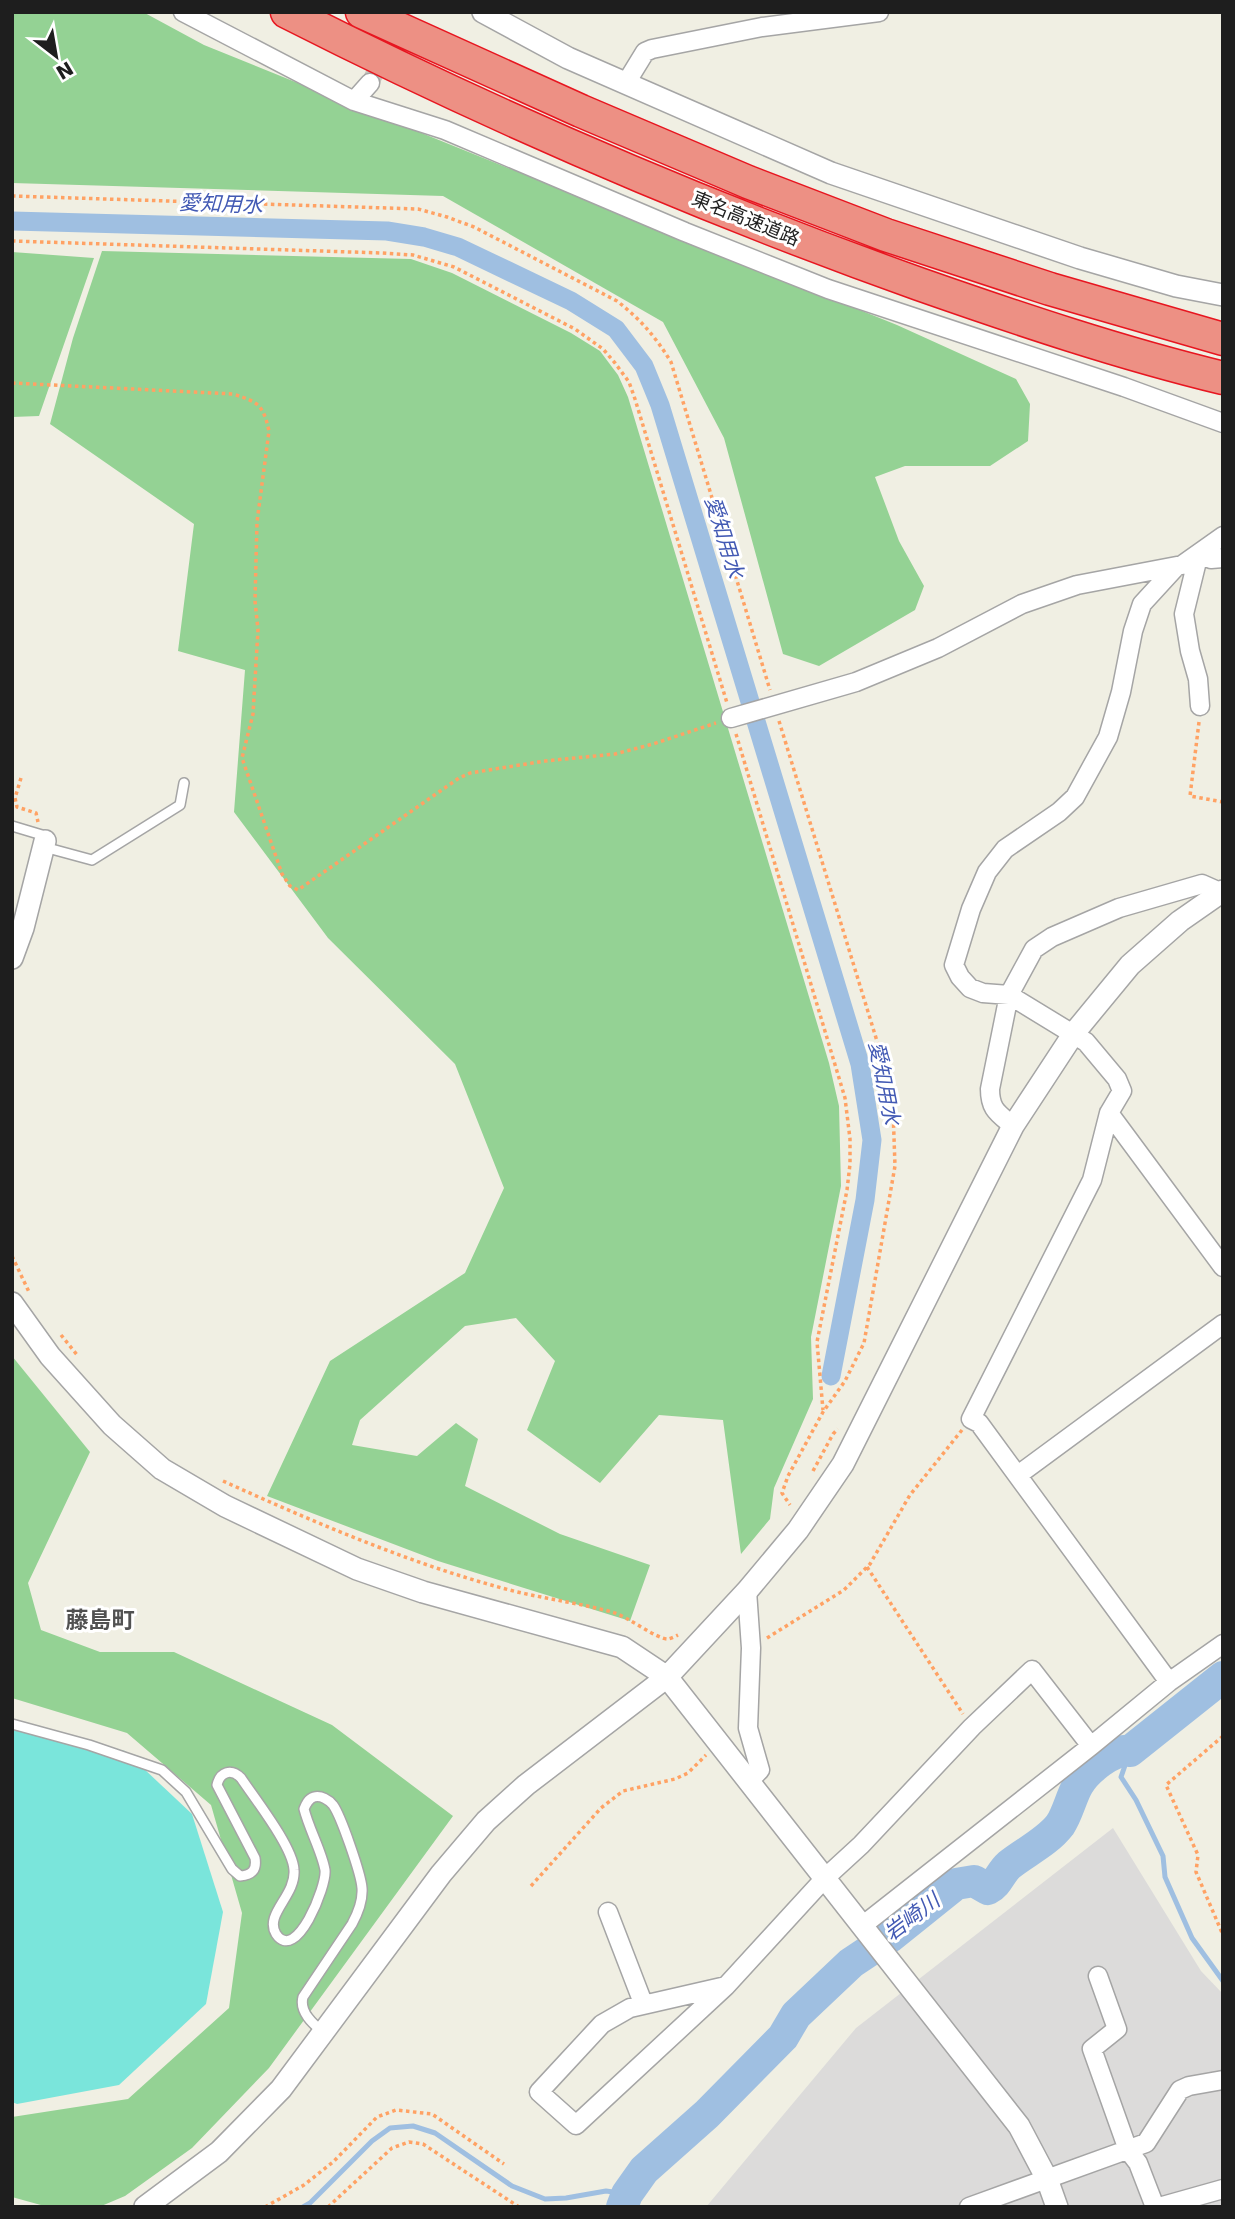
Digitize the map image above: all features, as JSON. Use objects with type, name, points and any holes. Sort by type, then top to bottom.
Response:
[{"type":"highway","name":"東名高速道路","points":[[287,12],[544,135],[719,208],[853,260],[1016,318],[1223,378]]},
{"type":"highway","name":"東名高速道路","points":[[362,12],[581,111],[761,187],[886,234],[1025,281],[1223,339]]},
{"type":"street","points":[[183,12],[354,101],[445,130],[685,232],[828,289],[1124,387],[1223,424]]},
{"type":"street","points":[[483,12],[568,58],[831,173],[1080,258],[1176,286],[1223,295]]},
{"type":"street","points":[[626,83],[645,52],[652,49],[762,27],[879,12]]},
{"type":"street","points":[[354,101],[370,83]]},
{"type":"street","points":[[731,718],[856,682],[938,648],[1022,604],[1077,585],[1175,568],[1223,536]]},
{"type":"street","points":[[1199,553],[1211,559],[1223,558]]},
{"type":"street","points":[[1199,553],[1184,614],[1198,680],[1200,706]]},
{"type":"street","points":[[1169,1682],[979,1423],[971,1419],[1092,1180],[1109,1113],[1122,1091],[1117,1079],[1086,1042],[1074,1033],[1009,996],[983,993],[970,988],[954,965],[971,909],[987,872],[1005,849],[1059,812],[1075,797],[1108,737],[1121,692],[1132,631],[1142,604],[1175,568]]},
{"type":"street","points":[[12,958],[23,928],[43,841]]},
{"type":"street","points":[[1013,1126],[994,1109],[990,1089],[1009,996],[1034,949],[1052,937],[1119,908],[1202,884],[1221,891]]},
{"type":"street","points":[[145,2207],[219,2152],[281,2089],[441,1874],[486,1821],[526,1785],[667,1678],[747,1591],[798,1530],[843,1464],[1013,1126],[1074,1033],[1130,965],[1180,921],[1221,891]]},
{"type":"street","points":[[1109,1113],[1223,1267]]},
{"type":"street","points":[[22,1300],[50,1356],[112,1425],[162,1469],[225,1506],[357,1569],[423,1592],[622,1647],[667,1678],[1019,2126],[1047,2179],[1057,2207]]},
{"type":"street","points":[[1018,1475],[1223,1324]]},
{"type":"street","points":[[747,1591],[751,1648],[748,1728],[760,1770],[749,1782]]},
{"type":"street","points":[[864,1928],[1169,1682],[1223,1644]]},
{"type":"street","points":[[726,1986],[630,2008],[602,2024],[539,2092],[576,2125],[726,1986],[825,1878],[862,1845],[972,1727],[1032,1670],[1091,1746]]},
{"type":"street","points":[[608,1912],[643,2003]]},
{"type":"street","points":[[1098,1976],[1117,2029],[1092,2049],[1128,2150],[1138,2163],[1157,2207],[1223,2189]]},
{"type":"street","points":[[969,2207],[989,2203],[1146,2143],[1180,2090],[1189,2085],[1223,2080]]},
{"type":"lane","points":[[12,825],[43,841],[92,860],[180,805],[184,783]]},
{"type":"lane","points":[[12,1724],[89,1745],[162,1770],[186,1792],[232,1870],[240,1876],[254,1871],[255,1858],[217,1785],[223,1774],[236,1773],[288,1850],[294,1864],[294,1883],[274,1921],[275,1931],[285,1940],[293,1939],[300,1933],[321,1892],[325,1870],[304,1809],[306,1802],[313,1797],[327,1800],[338,1815],[362,1890],[358,1912],[352,1924],[301,2004],[313,2024],[324,2033]]},
{"type":"path","points":[[12,196],[418,209],[474,227],[617,301],[654,335],[674,371],[884,1064],[893,1109],[895,1166],[864,1343],[845,1381],[823,1412],[788,1476],[782,1493],[790,1505]]},
{"type":"path","points":[[12,241],[413,255],[454,267],[575,329],[603,349],[629,382],[845,1098],[850,1164],[817,1342],[823,1412]]},
{"type":"path","points":[[12,383],[233,394],[256,402],[266,416],[269,430],[257,522],[258,630],[253,714],[242,758],[282,874],[290,886],[298,890],[470,773],[545,761],[615,754],[731,718]]},
{"type":"path","points":[[1200,706],[1190,796],[1223,802]]},
{"type":"path","points":[[21,779],[15,798],[18,807],[36,813],[43,841]]},
{"type":"path","points":[[12,1256],[22,1300]]},
{"type":"path","points":[[57,1330],[81,1360]]},
{"type":"path","points":[[751,1648],[844,1590],[867,1567],[910,1495],[971,1419]]},
{"type":"path","points":[[218,1478],[365,1542],[404,1556],[502,1588],[615,1612],[659,1638],[669,1639],[686,1631]]},
{"type":"path","points":[[867,1567],[972,1727]]},
{"type":"path","points":[[1223,1736],[1166,1785],[1198,1855],[1196,1872],[1223,1935]]},
{"type":"path","points":[[531,1886],[601,1808],[623,1791],[675,1779],[688,1773],[708,1752],[720,1744]]},
{"type":"path","points":[[265,2207],[304,2185],[333,2162],[377,2117],[396,2110],[432,2114],[504,2164]]},
{"type":"path","points":[[328,2207],[392,2148],[410,2142],[423,2144],[519,2207]]},
{"type":"shaded area","points":[[12,1728],[125,1751],[192,1814],[223,1912],[206,2004],[119,2085],[17,2104],[12,2102]]},
{"type":"shaded area","points":[[1113,1828],[1201,1971],[1223,1994],[1223,2207],[706,2207],[856,2028]]},
{"type":"green space","points":[[12,12],[143,12],[204,45],[897,325],[1016,379],[1030,404],[1028,441],[990,466],[905,466],[875,477],[899,541],[924,586],[915,610],[819,666],[783,654],[724,438],[663,322],[443,196],[12,183]]},
{"type":"green space","points":[[102,251],[411,259],[452,273],[571,333],[600,351],[618,375],[628,397],[829,1063],[839,1106],[841,1186],[811,1337],[813,1399],[774,1488],[770,1519],[741,1554],[723,1420],[659,1415],[600,1483],[527,1430],[555,1361],[516,1318],[465,1326],[360,1420],[352,1445],[417,1456],[456,1423],[478,1439],[465,1486],[560,1534],[650,1565],[630,1621],[438,1561],[267,1496],[330,1361],[465,1273],[504,1188],[455,1064],[328,938],[234,812],[245,670],[178,651],[194,524],[50,424],[73,338]]},
{"type":"green space","points":[[12,252],[94,258],[39,416],[12,417]]},
{"type":"green space","points":[[12,1356],[90,1452],[28,1583],[41,1630],[100,1652],[174,1652],[332,1725],[453,1816],[269,2068],[192,2148],[125,2196],[99,2207],[48,2207],[12,2197],[12,2117],[128,2099],[229,2008],[242,1913],[211,1805],[127,1733],[12,1698]]},
{"type":"waterway","name":"愛知用水","points":[[12,221],[387,231],[424,237],[458,247],[571,301],[616,329],[644,366],[660,405],[860,1064],[872,1140],[865,1200],[831,1376]]},
{"type":"waterway","name":"岩崎川","points":[[622,2207],[627,2194],[644,2170],[707,2114],[783,2037],[796,2015],[851,1963],[890,1937],[956,1884],[974,1881],[988,1889],[991,1887],[1009,1865],[1055,1831],[1078,1785],[1093,1767],[1116,1753],[1130,1751],[1223,1677]]},
{"type":"waterway","points":[[1130,1751],[1121,1777],[1136,1800],[1163,1856],[1165,1877],[1192,1938],[1223,1981]]},
{"type":"waterway","points":[[303,2207],[372,2141],[390,2128],[413,2126],[435,2133],[512,2186],[545,2199],[606,2191],[627,2194]]},
{"type":"tunnel","points":[[370,83],[405,12]]},
{"type":"district","name":"藤島町","points":[[100,1620]]}]
